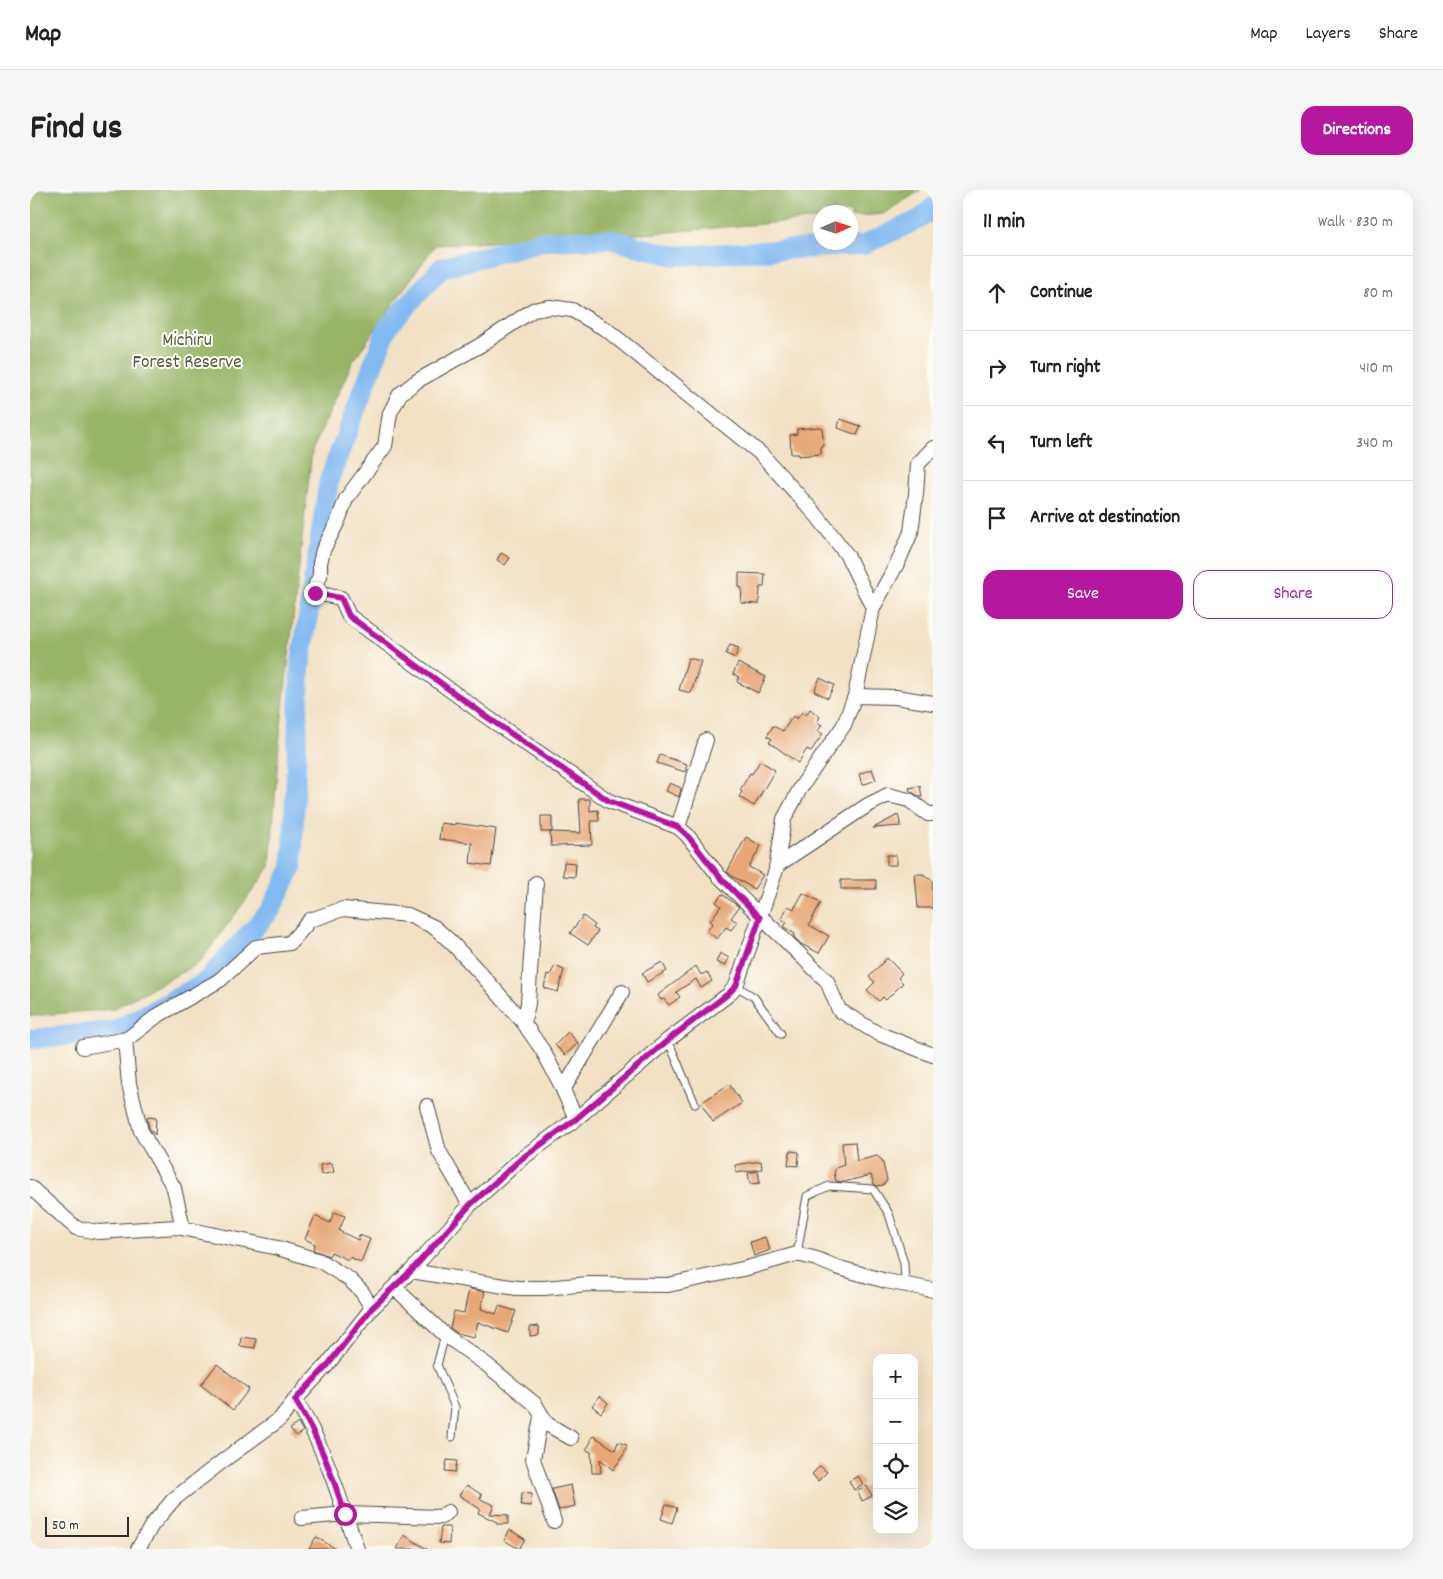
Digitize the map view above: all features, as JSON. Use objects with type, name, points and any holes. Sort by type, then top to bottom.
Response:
[{"type":"street","points":[[874,608],[847,555],[818,517],[761,454],[607,330],[572,310],[550,307],[533,310],[479,346],[417,380],[400,394],[390,412],[385,446],[346,499],[338,521],[323,550],[320,576],[316,584],[315,593],[341,598],[349,616],[487,717],[609,801],[678,827],[687,835],[719,876],[760,918],[827,981],[839,1010],[877,1033],[933,1055]]},
{"type":"street","points":[[138,1549],[152,1525],[174,1500],[280,1419],[327,1366],[372,1308],[411,1271],[470,1205],[521,1159],[576,1119],[668,1040],[736,986],[776,866],[784,819],[801,787],[844,725],[855,696],[874,608],[911,532],[918,464],[933,448]]},
{"type":"street","points":[[855,696],[896,697],[933,703]]},
{"type":"street","points":[[678,827],[706,740]]},
{"type":"street","points":[[776,866],[868,805],[888,795],[909,800],[928,814],[933,814]]},
{"type":"street","points":[[523,1022],[528,1003],[536,884]]},
{"type":"street","points":[[83,1047],[125,1039],[156,1016],[220,980],[256,947],[290,943],[310,920],[343,909],[408,915],[434,927],[451,942],[523,1022],[543,1050],[576,1119]]},
{"type":"street","points":[[563,1090],[622,992]]},
{"type":"street","points":[[125,1039],[129,1084],[141,1131],[174,1188],[183,1228]]},
{"type":"street","points":[[427,1106],[439,1151],[470,1205]]},
{"type":"street","points":[[30,1187],[76,1228],[98,1232],[176,1227],[278,1248],[320,1261],[350,1279],[362,1292],[372,1308]]},
{"type":"street","points":[[411,1271],[517,1288],[589,1284],[668,1285],[747,1268],[797,1254],[817,1259],[836,1267],[905,1285],[933,1290]]},
{"type":"street","points":[[394,1286],[445,1335],[487,1365],[535,1404],[546,1424],[571,1438]]},
{"type":"street","points":[[295,1400],[322,1449],[357,1549]]},
{"type":"street","points":[[541,1417],[532,1459],[554,1521]]},
{"type":"street","points":[[302,1518],[330,1517],[345,1514],[441,1516],[448,1512]]},
{"type":"lane","points":[[736,986],[754,998],[780,1034]]},
{"type":"lane","points":[[668,1040],[695,1104]]},
{"type":"lane","points":[[797,1254],[808,1196],[829,1186],[873,1189],[889,1214],[904,1263],[905,1285]]},
{"type":"lane","points":[[445,1335],[437,1365],[455,1407],[452,1437]]},
{"type":"green space","name":"Michiru Forest Reserve","points":[[30,190],[921,190],[883,214],[858,216],[858,205],[813,205],[813,220],[656,233],[435,245],[353,361],[312,451],[279,744],[270,867],[199,963],[113,1009],[30,1016]]},
{"type":"building","points":[[840,419],[861,426],[857,435],[838,428]]},
{"type":"building","points":[[822,428],[824,446],[821,446],[821,454],[799,456],[799,454],[791,454],[790,435],[797,434],[797,429]]},
{"type":"building","points":[[501,553],[510,558],[505,565],[497,560]]},
{"type":"building","points":[[739,573],[765,574],[764,587],[760,587],[759,604],[741,603],[742,588],[739,587]]},
{"type":"building","points":[[730,645],[739,648],[735,658],[726,654]]},
{"type":"building","points":[[688,658],[701,661],[691,693],[679,690]]},
{"type":"building","points":[[738,663],[766,677],[758,693],[737,682],[739,677],[733,674]]},
{"type":"building","points":[[820,678],[834,685],[828,698],[814,691]]},
{"type":"building","points":[[810,709],[820,717],[817,722],[822,725],[818,731],[823,734],[811,751],[807,749],[798,763],[769,742],[772,739],[767,736],[773,726],[783,731],[793,716],[797,719],[802,712],[806,715]]},
{"type":"building","points":[[660,755],[687,764],[685,772],[657,763]]},
{"type":"building","points":[[760,761],[775,770],[754,806],[739,797],[742,792],[740,790]]},
{"type":"building","points":[[872,769],[876,780],[862,785],[859,774]]},
{"type":"building","points":[[670,783],[681,788],[679,797],[666,791]]},
{"type":"building","points":[[920,786],[922,797],[910,791],[909,788]]},
{"type":"building","points":[[579,799],[590,799],[590,811],[598,810],[599,821],[591,821],[592,845],[551,846],[550,832],[581,833]]},
{"type":"building","points":[[898,815],[901,826],[873,828]]},
{"type":"building","points":[[541,816],[552,816],[552,832],[541,832]]},
{"type":"building","points":[[441,823],[455,825],[455,823],[496,829],[491,866],[470,863],[472,843],[439,839]]},
{"type":"building","points":[[746,837],[761,846],[749,867],[763,875],[754,889],[727,872]]},
{"type":"building","points":[[887,855],[896,855],[896,865],[887,865]]},
{"type":"building","points":[[564,862],[576,863],[575,877],[563,876]]},
{"type":"building","points":[[915,874],[924,874],[924,876],[933,881],[933,908],[918,908]]},
{"type":"building","points":[[841,880],[876,880],[876,889],[841,889]]},
{"type":"building","points":[[803,893],[821,902],[809,925],[829,936],[819,953],[801,944],[794,937],[795,934],[784,927],[787,922],[781,919],[788,906],[794,909]]},
{"type":"building","points":[[722,894],[739,907],[731,918],[737,922],[731,930],[726,927],[717,939],[707,931],[713,923],[710,921],[721,906],[716,902]]},
{"type":"building","points":[[583,916],[595,925],[593,928],[598,931],[588,945],[570,933]]},
{"type":"building","points":[[720,953],[729,958],[725,966],[716,962]]},
{"type":"building","points":[[887,958],[902,973],[898,978],[903,983],[886,1000],[883,997],[879,1001],[867,990],[875,982],[869,977]]},
{"type":"building","points":[[662,962],[667,971],[647,982],[642,973]]},
{"type":"building","points":[[555,966],[564,970],[558,992],[544,988],[547,974],[550,975]]},
{"type":"building","points":[[696,966],[701,975],[707,972],[712,981],[701,988],[696,979],[676,992],[680,997],[669,1005],[664,999],[661,1000],[658,995]]},
{"type":"building","points":[[568,1032],[578,1043],[565,1055],[555,1045]]},
{"type":"building","points":[[729,1084],[742,1103],[713,1122],[701,1103]]},
{"type":"building","points":[[147,1117],[156,1118],[155,1135],[149,1128]]},
{"type":"building","points":[[855,1142],[857,1161],[877,1156],[882,1160],[887,1180],[883,1185],[877,1186],[874,1184],[871,1175],[844,1182],[836,1181],[834,1173],[836,1168],[844,1165],[842,1143]]},
{"type":"building","points":[[790,1151],[799,1152],[798,1166],[788,1165]]},
{"type":"building","points":[[761,1161],[762,1169],[736,1173],[735,1165]]},
{"type":"building","points":[[332,1163],[334,1172],[321,1175],[320,1165]]},
{"type":"building","points":[[758,1171],[760,1183],[750,1184],[748,1173]]},
{"type":"building","points":[[334,1212],[345,1216],[339,1231],[358,1240],[359,1235],[370,1239],[361,1262],[349,1257],[348,1260],[331,1252],[329,1256],[313,1250],[315,1244],[305,1239],[315,1216],[330,1223]]},
{"type":"building","points":[[765,1237],[770,1250],[754,1256],[750,1242]]},
{"type":"building","points":[[469,1289],[485,1292],[481,1309],[496,1314],[499,1306],[516,1311],[508,1333],[478,1322],[474,1337],[457,1333],[450,1328],[454,1311],[464,1313]]},
{"type":"building","points":[[539,1326],[539,1335],[530,1336],[530,1327]]},
{"type":"building","points":[[241,1337],[256,1339],[255,1348],[240,1346]]},
{"type":"building","points":[[217,1364],[249,1389],[233,1410],[201,1385]]},
{"type":"building","points":[[600,1396],[608,1403],[601,1413],[592,1406]]},
{"type":"building","points":[[298,1423],[303,1431],[296,1436],[290,1429]]},
{"type":"building","points":[[594,1436],[615,1450],[618,1442],[627,1445],[624,1454],[613,1470],[600,1459],[601,1473],[592,1473],[591,1452],[586,1450],[591,1442],[591,1438]]},
{"type":"building","points":[[447,1460],[457,1461],[455,1472],[445,1471]]},
{"type":"building","points":[[820,1466],[827,1472],[818,1481],[812,1474]]},
{"type":"building","points":[[858,1476],[863,1484],[854,1490],[849,1481]]},
{"type":"building","points":[[467,1485],[482,1495],[480,1499],[494,1505],[490,1514],[508,1515],[508,1524],[497,1524],[497,1522],[478,1513],[480,1509],[459,1495]]},
{"type":"building","points":[[571,1485],[575,1506],[559,1510],[552,1489]]},
{"type":"building","points":[[867,1486],[872,1496],[862,1501],[857,1490]]},
{"type":"building","points":[[522,1493],[532,1494],[531,1506],[521,1505]]},
{"type":"building","points":[[666,1504],[677,1508],[672,1523],[661,1519]]},
{"type":"building","points":[[441,1527],[450,1527],[449,1544],[439,1543]]},
{"type":"building","points":[[510,1530],[525,1539],[519,1549],[504,1540]]},
{"type":"building","points":[[404,1535],[427,1549],[397,1549]]},
{"type":"building","points":[[316,1537],[336,1549],[309,1549]]},
{"type":"waterway","points":[[30,1039],[114,1031],[204,983],[270,911],[292,868],[300,669],[329,480],[387,328],[441,268],[542,241],[609,239],[675,256],[863,245],[920,219],[933,207]]},
{"type":"route","points":[[315,593],[341,598],[349,616],[487,717],[609,801],[678,827],[687,835],[719,876],[760,918],[736,986],[668,1040],[576,1119],[521,1159],[470,1205],[411,1271],[372,1308],[327,1366],[295,1400],[322,1449],[345,1514]]}]
